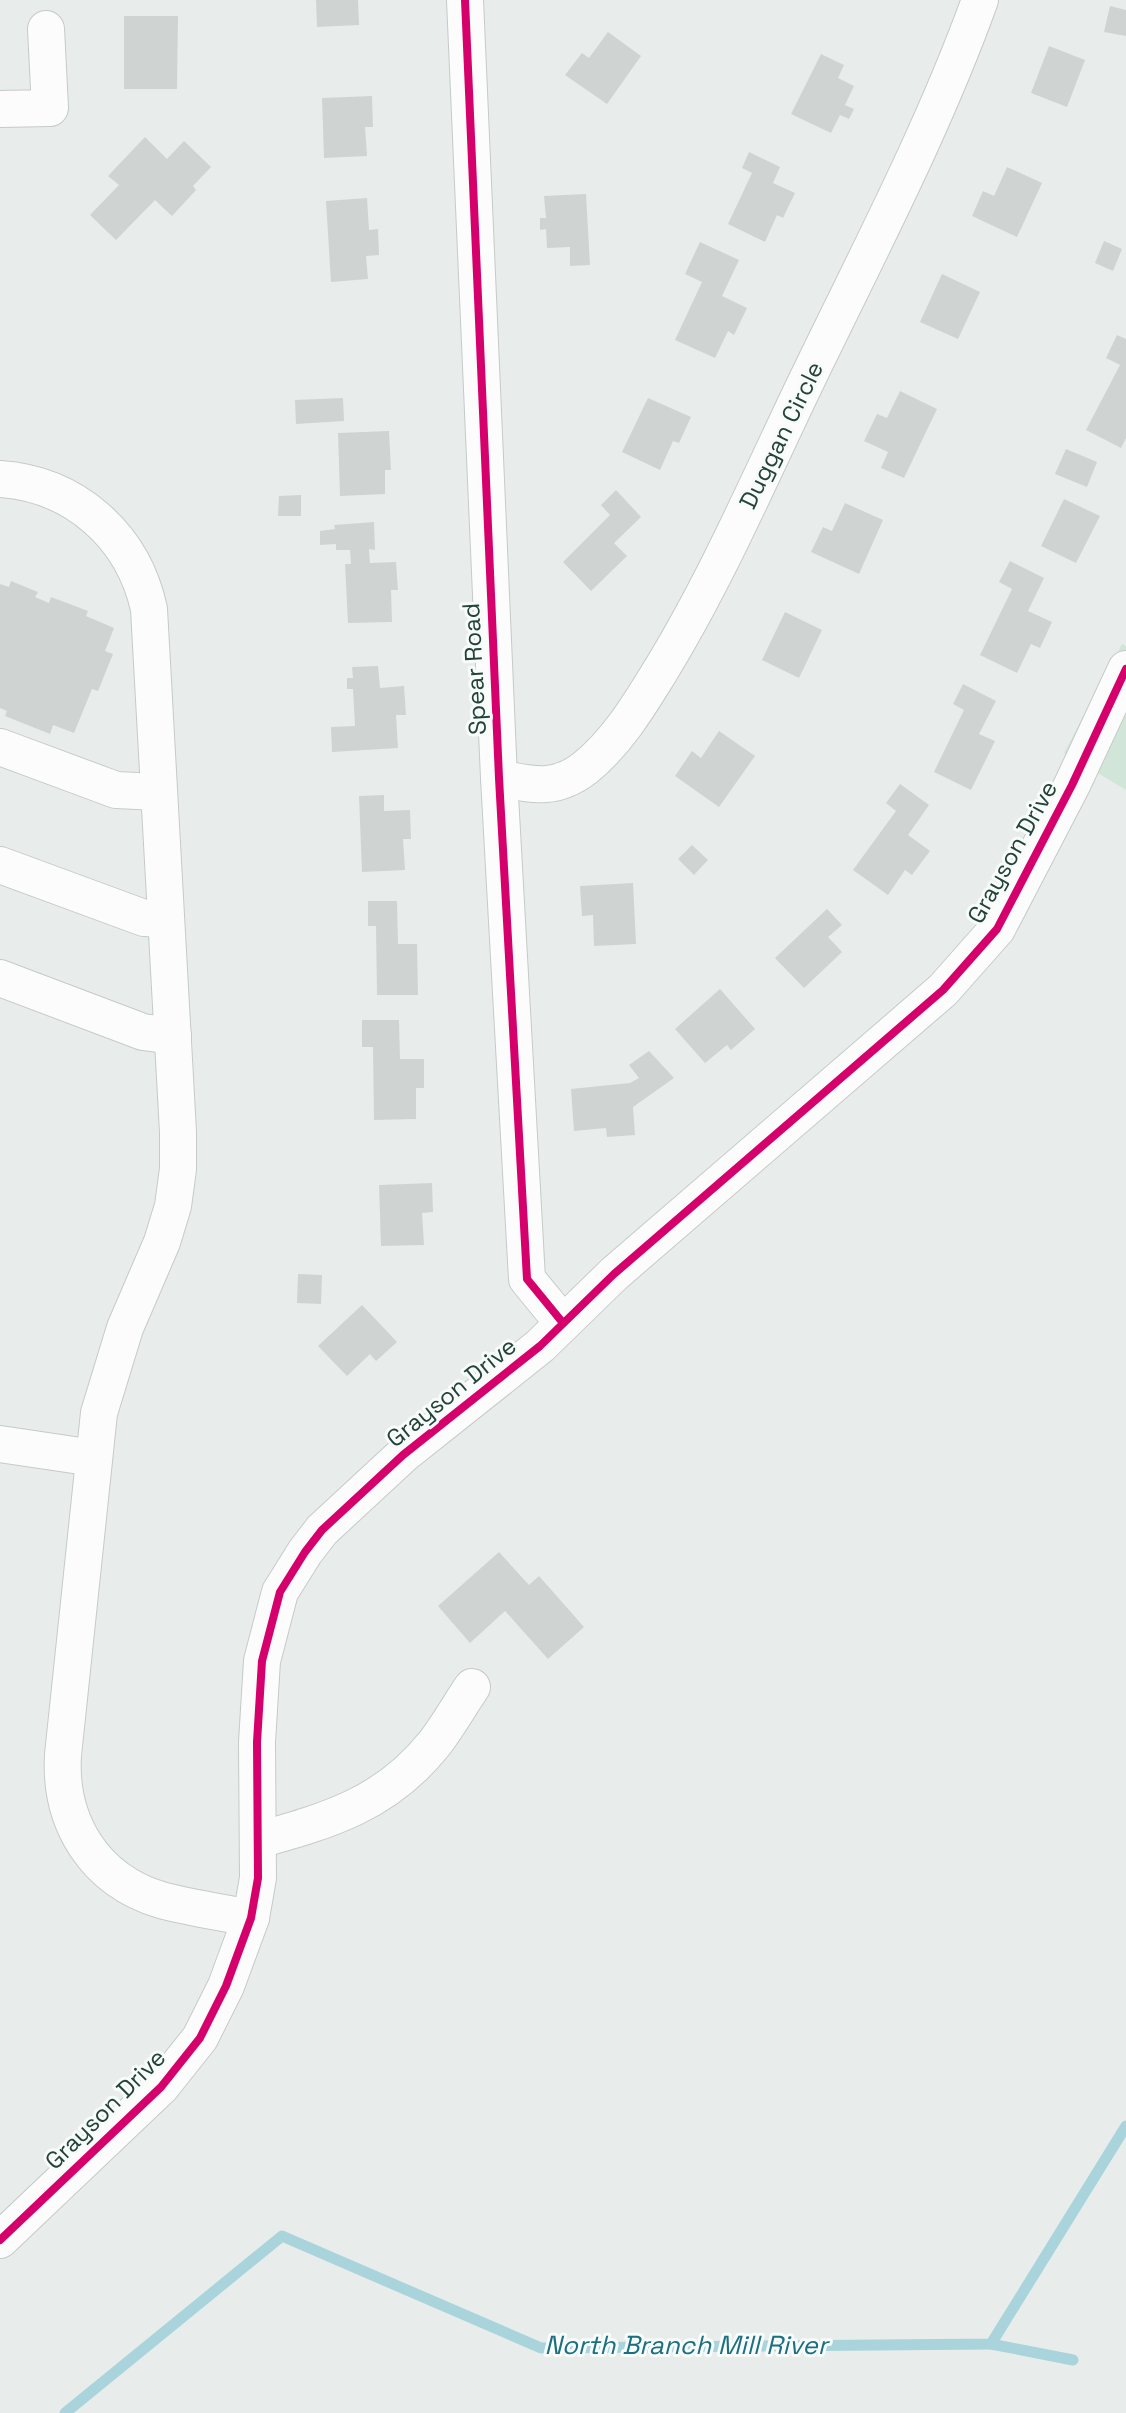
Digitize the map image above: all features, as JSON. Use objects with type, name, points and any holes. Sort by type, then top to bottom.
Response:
[{"type":"street","name":"Spear Road","points":[[465,0],[499,778],[527,1279],[563,1323]]},
{"type":"street","name":"Duggan Circle","points":[[499,778],[536,785],[553,784],[574,775],[613,742],[650,687],[674,648],[740,521],[879,234],[941,99],[980,0]]},
{"type":"street","points":[[0,109],[50,108],[46,29]]},
{"type":"street","points":[[0,479],[33,484],[78,503],[115,536],[140,577],[149,609],[173,1036],[178,1157],[173,1206],[162,1242],[125,1328],[99,1413],[62,1782],[67,1809],[78,1834],[93,1857],[124,1883],[161,1900],[251,1918]]},
{"type":"street","name":"Grayson Drive","points":[[0,2240],[161,2087],[188,2054],[226,1986],[251,1918],[258,1878],[257,1742],[262,1661],[280,1592],[305,1552],[322,1530],[403,1455],[540,1346],[614,1274],[943,990],[997,929],[1072,785],[1126,669]]},
{"type":"street","points":[[0,747],[116,790],[159,792]]},
{"type":"street","points":[[0,865],[144,918],[166,919]]},
{"type":"street","points":[[0,978],[143,1032],[173,1036]]},
{"type":"street","points":[[0,1444],[94,1458]]},
{"type":"street","points":[[259,1840],[352,1810],[388,1788],[433,1744],[472,1687]]},
{"type":"green space","points":[[1122,644],[1126,646],[1126,790],[1064,753]]},
{"type":"building","points":[[316,0],[358,0],[359,25],[317,27]]},
{"type":"building","points":[[1110,6],[1126,10],[1126,36],[1104,32]]},
{"type":"building","points":[[124,16],[178,16],[177,89],[124,89]]},
{"type":"building","points":[[608,32],[641,56],[607,104],[565,75],[582,53],[589,58]]},
{"type":"building","points":[[1049,46],[1085,60],[1067,107],[1031,93]]},
{"type":"building","points":[[821,54],[844,65],[838,78],[854,86],[845,105],[854,109],[849,119],[840,115],[831,133],[791,114]]},
{"type":"building","points":[[372,96],[373,127],[365,127],[367,156],[324,158],[322,98]]},
{"type":"building","points":[[145,137],[167,159],[184,141],[211,167],[193,186],[196,190],[172,216],[155,200],[116,240],[90,215],[119,185],[108,176]]},
{"type":"building","points":[[749,152],[780,167],[773,183],[795,193],[783,218],[777,215],[765,242],[728,224],[752,173],[742,168]]},
{"type":"building","points":[[1007,167],[1042,183],[1017,237],[972,216],[983,191],[994,196]]},
{"type":"building","points":[[586,194],[590,265],[570,266],[570,247],[547,248],[546,229],[540,230],[540,218],[546,218],[544,196]]},
{"type":"building","points":[[367,198],[369,230],[378,229],[379,255],[366,256],[368,279],[331,282],[326,201]]},
{"type":"building","points":[[1104,241],[1122,249],[1113,271],[1095,263]]},
{"type":"building","points":[[700,242],[739,260],[722,296],[747,308],[734,335],[728,331],[715,358],[675,340],[702,282],[685,274]]},
{"type":"building","points":[[942,274],[980,292],[958,339],[920,322]]},
{"type":"building","points":[[1117,335],[1126,339],[1126,438],[1121,448],[1086,430],[1120,365],[1106,358]]},
{"type":"building","points":[[900,391],[937,409],[904,478],[881,468],[888,452],[864,441],[877,414],[887,418]]},
{"type":"building","points":[[343,398],[344,421],[296,424],[295,400]]},
{"type":"building","points":[[648,398],[691,417],[679,443],[673,441],[660,470],[622,452]]},
{"type":"building","points":[[389,431],[391,470],[385,470],[385,494],[340,496],[338,433]]},
{"type":"building","points":[[1066,449],[1097,462],[1087,487],[1055,474]]},
{"type":"building","points":[[616,490],[641,517],[614,543],[627,556],[591,591],[563,562],[610,515],[601,505]]},
{"type":"building","points":[[301,495],[301,516],[278,516],[279,496]]},
{"type":"building","points":[[1064,499],[1100,516],[1076,563],[1041,546]]},
{"type":"building","points":[[845,503],[883,520],[859,574],[811,552],[823,527],[832,531]]},
{"type":"building","points":[[374,522],[375,550],[369,549],[370,563],[396,562],[398,590],[391,590],[392,622],[348,623],[345,564],[351,564],[350,550],[336,550],[336,544],[320,545],[320,531],[335,529],[334,525]]},
{"type":"building","points":[[1010,561],[1044,578],[1028,611],[1052,622],[1040,648],[1031,644],[1017,673],[980,655],[1012,589],[999,582]]},
{"type":"building","points":[[11,581],[38,592],[35,597],[49,603],[51,597],[88,611],[86,616],[114,628],[105,651],[113,654],[98,691],[92,689],[74,733],[53,725],[50,734],[5,716],[7,711],[0,708],[0,584],[9,587]]},
{"type":"building","points":[[785,612],[822,630],[799,678],[762,660]]},
{"type":"building","points":[[378,666],[380,688],[404,686],[406,715],[396,715],[398,748],[332,752],[331,727],[355,726],[353,689],[347,689],[347,678],[353,678],[352,667]]},
{"type":"building","points":[[963,684],[996,701],[979,734],[995,741],[971,790],[934,772],[964,710],[953,704]]},
{"type":"building","points":[[719,731],[755,756],[719,807],[675,776],[692,751],[701,758]]},
{"type":"building","points":[[900,784],[929,805],[908,835],[930,851],[912,875],[905,870],[888,895],[853,870],[896,811],[886,803]]},
{"type":"building","points":[[384,795],[384,811],[410,810],[411,839],[403,839],[405,870],[362,872],[359,796]]},
{"type":"building","points":[[692,845],[708,860],[694,875],[678,859]]},
{"type":"building","points":[[633,883],[636,944],[594,946],[593,915],[582,916],[580,886]]},
{"type":"building","points":[[368,901],[397,901],[398,944],[417,944],[418,995],[377,995],[376,926],[368,926]]},
{"type":"building","points":[[827,909],[842,925],[828,937],[842,952],[804,988],[775,958]]},
{"type":"building","points":[[720,989],[755,1029],[731,1050],[727,1045],[705,1063],[675,1029]]},
{"type":"building","points":[[362,1020],[399,1020],[400,1059],[424,1059],[424,1088],[416,1088],[416,1119],[374,1120],[373,1047],[362,1047]]},
{"type":"building","points":[[649,1051],[674,1078],[633,1107],[635,1135],[607,1137],[606,1128],[574,1131],[571,1089],[630,1083],[639,1078],[629,1065]]},
{"type":"building","points":[[432,1183],[433,1212],[422,1213],[424,1245],[381,1246],[379,1185]]},
{"type":"building","points":[[298,1274],[322,1275],[321,1304],[297,1303]]},
{"type":"building","points":[[362,1305],[397,1342],[376,1361],[370,1354],[347,1376],[318,1346]]},
{"type":"building","points":[[499,1552],[529,1585],[539,1576],[584,1627],[548,1659],[505,1611],[470,1643],[438,1606]]},
{"type":"waterway","name":"North Branch Mill River","points":[[65,2413],[282,2236],[541,2348],[991,2344],[1126,2126]]},
{"type":"waterway","points":[[991,2344],[1073,2360]]},
{"type":"cycle path","points":[[465,0],[499,778],[527,1279],[563,1323]]},
{"type":"cycle path","points":[[0,2240],[161,2087],[200,2038],[226,1986],[251,1918],[258,1878],[257,1742],[262,1661],[280,1592],[305,1552],[322,1530],[403,1455],[540,1346],[614,1274],[943,990],[997,929],[1072,785],[1126,669]]}]
